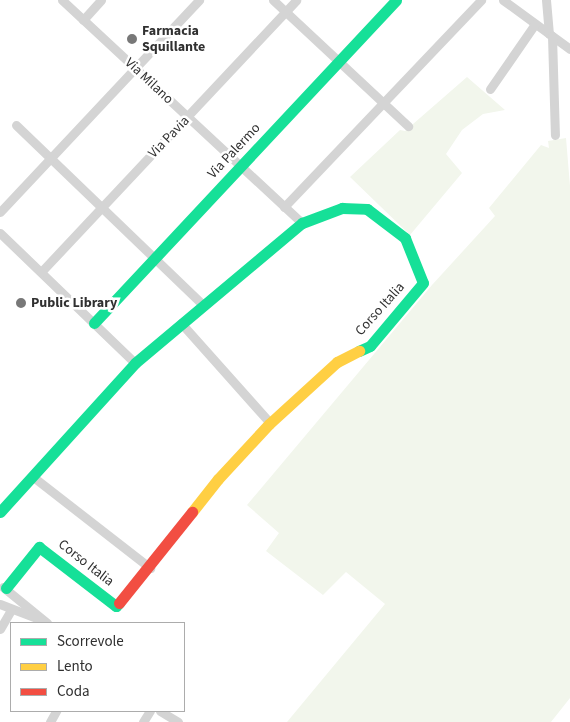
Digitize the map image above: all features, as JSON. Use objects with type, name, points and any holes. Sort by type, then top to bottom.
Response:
[{"type":"street","name":"Via Milano","points":[[62,0],[239,167],[302,223]]},
{"type":"street","points":[[83,20],[101,0]]},
{"type":"street","points":[[0,212],[199,0]]},
{"type":"street","points":[[273,0],[408,126]]},
{"type":"street","name":"Via Pavia","points":[[41,272],[296,0]]},
{"type":"street","name":"Via Palermo","points":[[94,323],[396,0]]},
{"type":"street","points":[[284,207],[481,0]]},
{"type":"street","points":[[503,0],[570,49]]},
{"type":"street","points":[[546,0],[551,35],[555,135]]},
{"type":"street","points":[[490,89],[535,24]]},
{"type":"street","points":[[16,125],[202,305]]},
{"type":"street","name":"Corso Italia","points":[[0,512],[135,363],[302,223],[342,208],[367,209],[405,238],[423,283],[370,346],[337,362],[270,422],[218,479],[150,568],[116,606],[39,547],[3,587]]},
{"type":"street","points":[[0,234],[135,363]]},
{"type":"street","points":[[181,323],[270,422]]},
{"type":"street","points":[[32,476],[150,568]]},
{"type":"street","points":[[3,587],[45,622]]},
{"type":"street","points":[[0,604],[45,622]]},
{"type":"street","points":[[0,629],[11,610]]},
{"type":"street","points":[[162,712],[178,722]]},
{"type":"shaded area","points":[[467,77],[505,110],[483,114],[462,130],[446,154],[462,173],[410,235],[350,177],[400,130],[405,131]]},
{"type":"shaded area","points":[[566,138],[570,186],[570,698],[551,722],[287,722],[385,604],[346,572],[323,595],[266,551],[279,533],[247,505],[432,285],[495,216],[489,208],[541,145],[549,148],[548,141]]},
{"type":"traffic: fast","points":[[94,323],[396,0]]},
{"type":"traffic: fast","points":[[0,512],[135,363],[302,223],[342,208],[367,209],[405,238],[423,283],[370,346],[359,351]]},
{"type":"traffic: fast","points":[[6,588],[39,547],[116,606],[119,603]]},
{"type":"traffic: slow","points":[[192,512],[218,479],[269,424],[337,362],[359,351]]},
{"type":"traffic: jam","points":[[119,603],[192,512]]},
{"type":"place","name":"Farmacia Squillante","points":[[132,39]]},
{"type":"place","name":"Public Library","points":[[21,303]]}]
